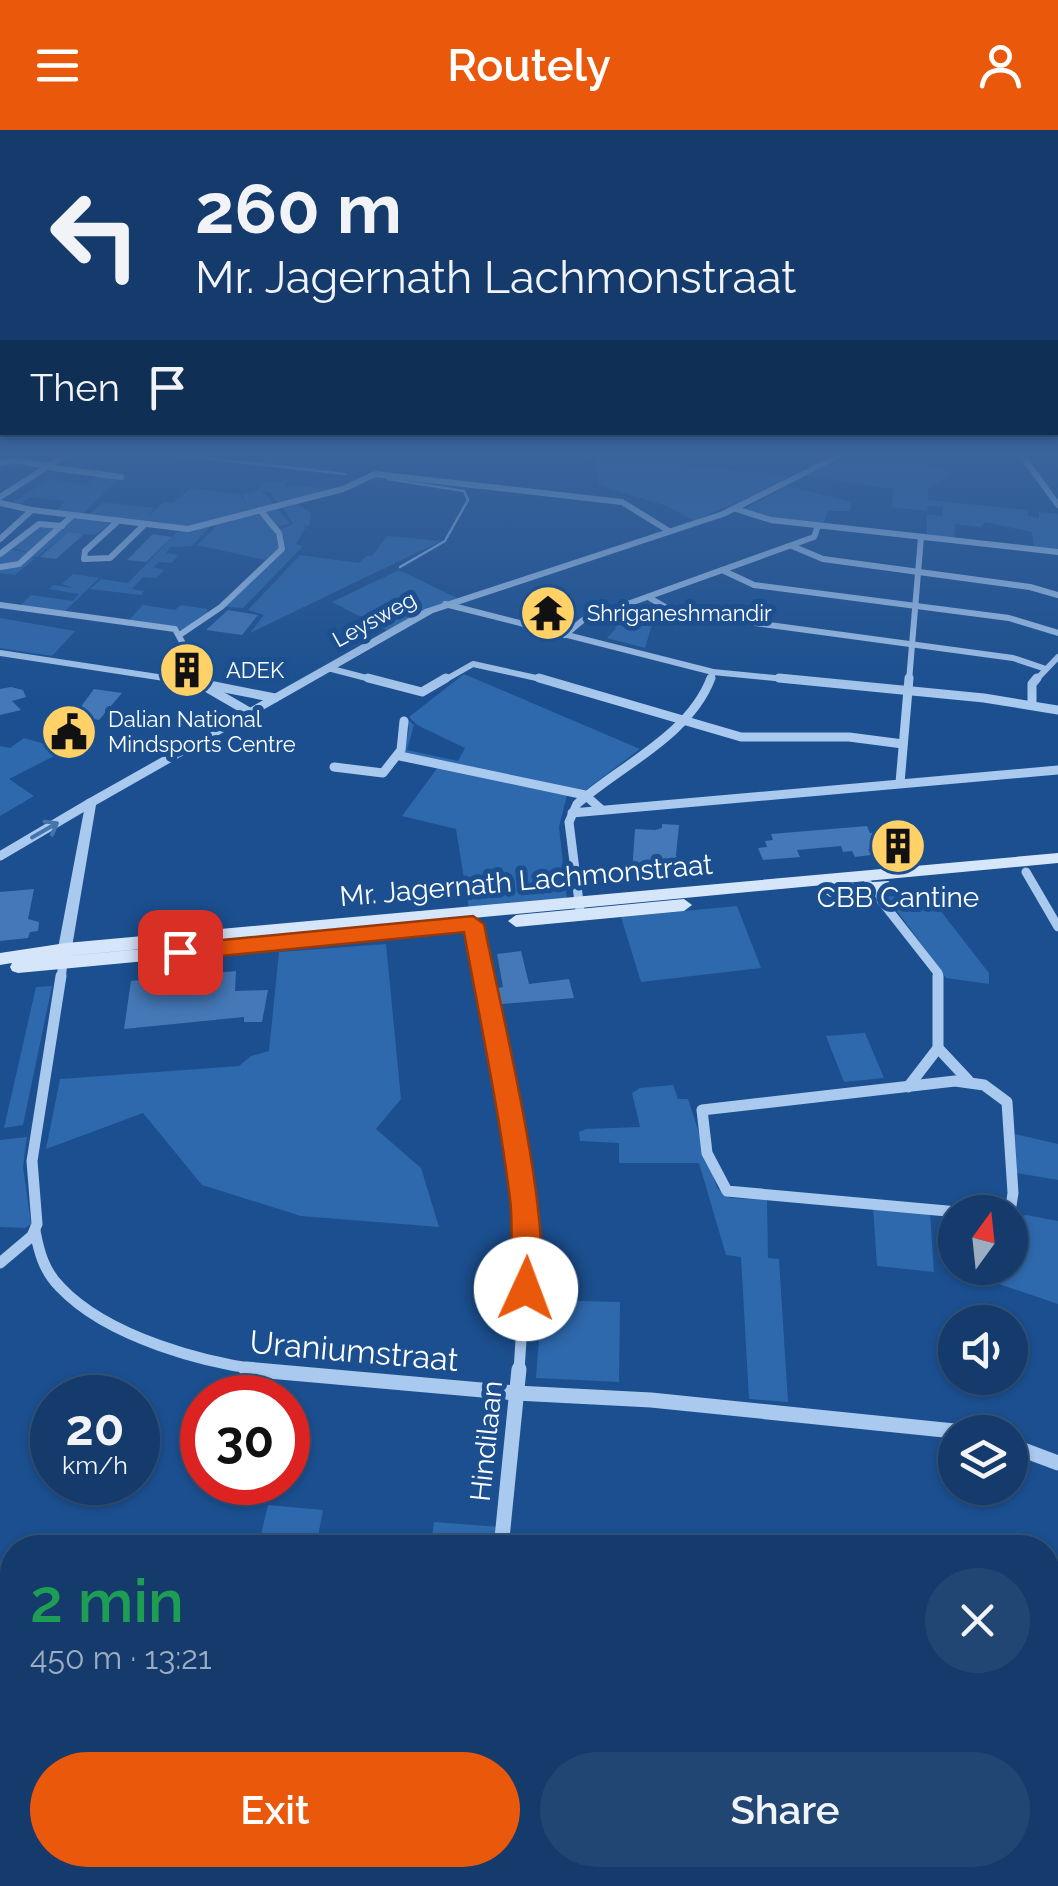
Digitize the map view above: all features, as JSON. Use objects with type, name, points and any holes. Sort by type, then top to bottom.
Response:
[{"type":"main road","name":"Mr. Jagernath Lachmonstraat","points":[[1030,868],[1058,858]]},
{"type":"main road","name":"Mr. Jagernath Lachmonstraat","points":[[0,968],[64,956],[867,882],[1030,868],[1058,870]]},
{"type":"main road","name":"Mr. Jagernath Lachmonstraat","points":[[0,958],[473,924],[580,909]]},
{"type":"street","points":[[3,551],[24,535]]},
{"type":"street","points":[[0,567],[18,564],[52,535]]},
{"type":"street","points":[[103,535],[85,551],[84,559],[110,558],[134,535]]},
{"type":"street","points":[[181,634],[220,608],[282,549],[279,535]]},
{"type":"street","name":"Leysweg","points":[[90,803],[445,604],[657,535]]},
{"type":"street","points":[[565,635],[583,620],[817,535]]},
{"type":"street","points":[[902,535],[1058,552]]},
{"type":"street","points":[[900,783],[921,537]]},
{"type":"street","points":[[792,546],[822,559],[919,570],[1058,595]]},
{"type":"street","points":[[3,551],[30,554]]},
{"type":"street","points":[[722,570],[754,585],[1017,619],[1058,633]]},
{"type":"street","points":[[648,597],[674,612],[1013,658],[1046,669]]},
{"type":"street","points":[[445,604],[713,672],[908,690],[1058,710]]},
{"type":"street","points":[[1,607],[175,629],[181,634],[200,684],[249,712]]},
{"type":"street","points":[[0,653],[255,690],[275,698]]},
{"type":"street","points":[[1032,706],[1032,684],[1058,657]]},
{"type":"street","points":[[328,668],[422,692],[430,691],[459,667],[474,664],[579,687],[748,738],[849,737],[903,744]]},
{"type":"street","points":[[580,909],[569,822],[572,814],[585,795],[684,719],[703,698],[713,672]]},
{"type":"street","points":[[334,767],[383,773],[400,756],[406,732],[404,721]]},
{"type":"street","points":[[400,756],[585,795],[602,810]]},
{"type":"street","points":[[572,814],[1058,770]]},
{"type":"street","points":[[0,856],[90,803]]},
{"type":"street","points":[[0,1263],[35,1230],[38,1207],[32,1161],[90,803]]},
{"type":"street","points":[[1030,868],[1058,928]]},
{"type":"street","points":[[867,882],[938,973],[938,1048],[949,1064],[970,1081],[997,1090],[1007,1102],[1013,1195]]},
{"type":"street","name":"Hindilaan","points":[[473,924],[528,1232],[502,1535]]},
{"type":"street","points":[[907,1088],[938,1048]]},
{"type":"street","points":[[938,1210],[727,1191],[720,1183],[700,1126],[702,1110],[970,1081]]},
{"type":"street","name":"Uraniumstraat","points":[[35,1230],[40,1258],[60,1287],[125,1332],[238,1369],[516,1393],[651,1400],[938,1429]]},
{"type":"street","points":[[1028,1451],[1058,1462]]},
{"type":"shaded area","points":[[27,535],[64,535],[37,557],[31,557],[34,559],[15,575],[0,573],[0,556],[7,549],[31,553],[10,547]]},
{"type":"shaded area","points":[[174,535],[203,535],[192,546],[171,547],[166,553],[179,555],[171,563],[159,562],[153,567],[164,570],[156,578],[143,577],[132,589],[144,591],[141,595],[90,589],[101,579],[128,583]]},
{"type":"shaded area","points":[[207,535],[275,535],[279,548],[265,560],[197,545]]},
{"type":"shaded area","points":[[282,535],[301,535],[296,544],[303,546],[243,608],[225,607],[286,550]]},
{"type":"shaded area","points":[[927,535],[954,535],[954,539]]},
{"type":"shaded area","points":[[1032,535],[1058,535],[1058,550],[1034,548]]},
{"type":"shaded area","points":[[387,536],[441,541],[250,633],[264,615],[248,610],[300,555],[359,563],[372,556]]},
{"type":"shaded area","points":[[399,570],[457,598],[388,631],[332,602]]},
{"type":"shaded area","points":[[73,574],[99,578],[64,612],[20,606],[31,595],[73,601],[79,594],[49,589],[54,585],[73,588],[62,584]]},
{"type":"shaded area","points":[[143,605],[175,610],[181,605],[207,609],[208,614],[182,631],[175,626],[129,620]]},
{"type":"shaded area","points":[[616,614],[633,626],[652,624],[645,648],[607,638],[617,627],[598,621]]},
{"type":"shaded area","points":[[0,618],[75,631],[52,656],[0,648]]},
{"type":"shaded area","points":[[464,674],[640,749],[583,792],[404,753],[409,728],[405,717],[414,725],[407,750],[458,761],[465,748],[417,725],[409,717]]},
{"type":"shaded area","points":[[24,738],[66,750],[9,779],[34,796],[0,816],[0,746],[10,748]]},
{"type":"shaded area","points":[[438,767],[567,795],[559,827],[567,899],[469,909],[456,829],[402,816]]},
{"type":"shaded area","points":[[926,892],[989,973],[989,984],[946,978],[887,897]]},
{"type":"shaded area","points":[[737,906],[761,968],[641,982],[621,917]]},
{"type":"shaded area","points":[[386,944],[401,1099],[376,1129],[421,1168],[439,1227],[301,1216],[202,1185],[143,1113],[46,1149],[60,1079],[239,1066],[251,1056],[269,1051],[279,952]]},
{"type":"shaded area","points":[[52,986],[23,1125],[4,1128],[36,987]]},
{"type":"shaded area","points":[[865,1033],[884,1078],[844,1082],[826,1036]]},
{"type":"shaded area","points":[[673,1085],[678,1099],[688,1099],[717,1188],[730,1198],[767,1200],[768,1258],[779,1259],[788,1402],[749,1399],[741,1257],[726,1255],[699,1163],[619,1163],[619,1143],[580,1141],[579,1132],[586,1129],[640,1127],[632,1093],[640,1088]]},
{"type":"shaded area","points":[[1015,1134],[1058,1144],[1058,1180],[1017,1173]]},
{"type":"shaded area","points":[[27,1137],[23,1167],[31,1224],[25,1228],[0,1227],[0,1140]]},
{"type":"shaded area","points":[[873,1207],[930,1214],[934,1272],[877,1266]]},
{"type":"shaded area","points":[[1028,1215],[1058,1221],[1058,1304],[1002,1285],[1028,1285]]},
{"type":"shaded area","points":[[542,1300],[620,1302],[619,1382],[536,1378]]},
{"type":"shaded area","points":[[268,1505],[323,1510],[318,1535],[261,1535]]},
{"type":"shaded area","points":[[434,1522],[500,1527],[500,1535],[432,1535]]},
{"type":"building","points":[[65,535],[83,535],[56,559],[40,557]]},
{"type":"building","points":[[152,535],[172,537],[146,562],[127,560]]},
{"type":"building","points":[[228,610],[258,615],[242,635],[206,630]]},
{"type":"building","points":[[0,689],[23,690],[26,697],[12,701],[21,710],[0,715]]},
{"type":"building","points":[[94,689],[122,693],[99,720],[74,716]]},
{"type":"building","points":[[662,824],[679,825],[676,855],[682,873],[632,873],[635,829],[655,830],[662,828]]},
{"type":"building","points":[[867,826],[870,833],[879,832],[887,848],[868,849],[871,855],[855,857],[852,851],[843,852],[841,846],[797,850],[800,857],[763,860],[758,848],[767,847],[765,841],[773,840],[771,834]]},
{"type":"building","points":[[34,889],[28,919],[39,922],[38,931],[30,932],[28,938],[0,941],[0,892]]},
{"type":"building","points":[[521,951],[529,984],[569,979],[574,998],[501,1004],[498,988],[503,987],[497,954]]},
{"type":"building","points":[[236,971],[235,991],[268,990],[262,1022],[244,1022],[244,1017],[124,1029],[131,981]]},
{"type":"waterway","points":[[446,539],[448,535]]},
{"type":"waterway","points":[[400,567],[445,541]]},
{"type":"place","name":"Shriganeshmandir","points":[[548,613]]},
{"type":"place","name":"ADEK","points":[[187,670]]},
{"type":"place","name":"Dalian National Mindsports Centre","points":[[69,732]]},
{"type":"place","name":"CBB Cantine","points":[[898,846]]},
{"type":"route","points":[[180,952],[473,924],[522,1188],[528,1232],[526,1289]]}]
